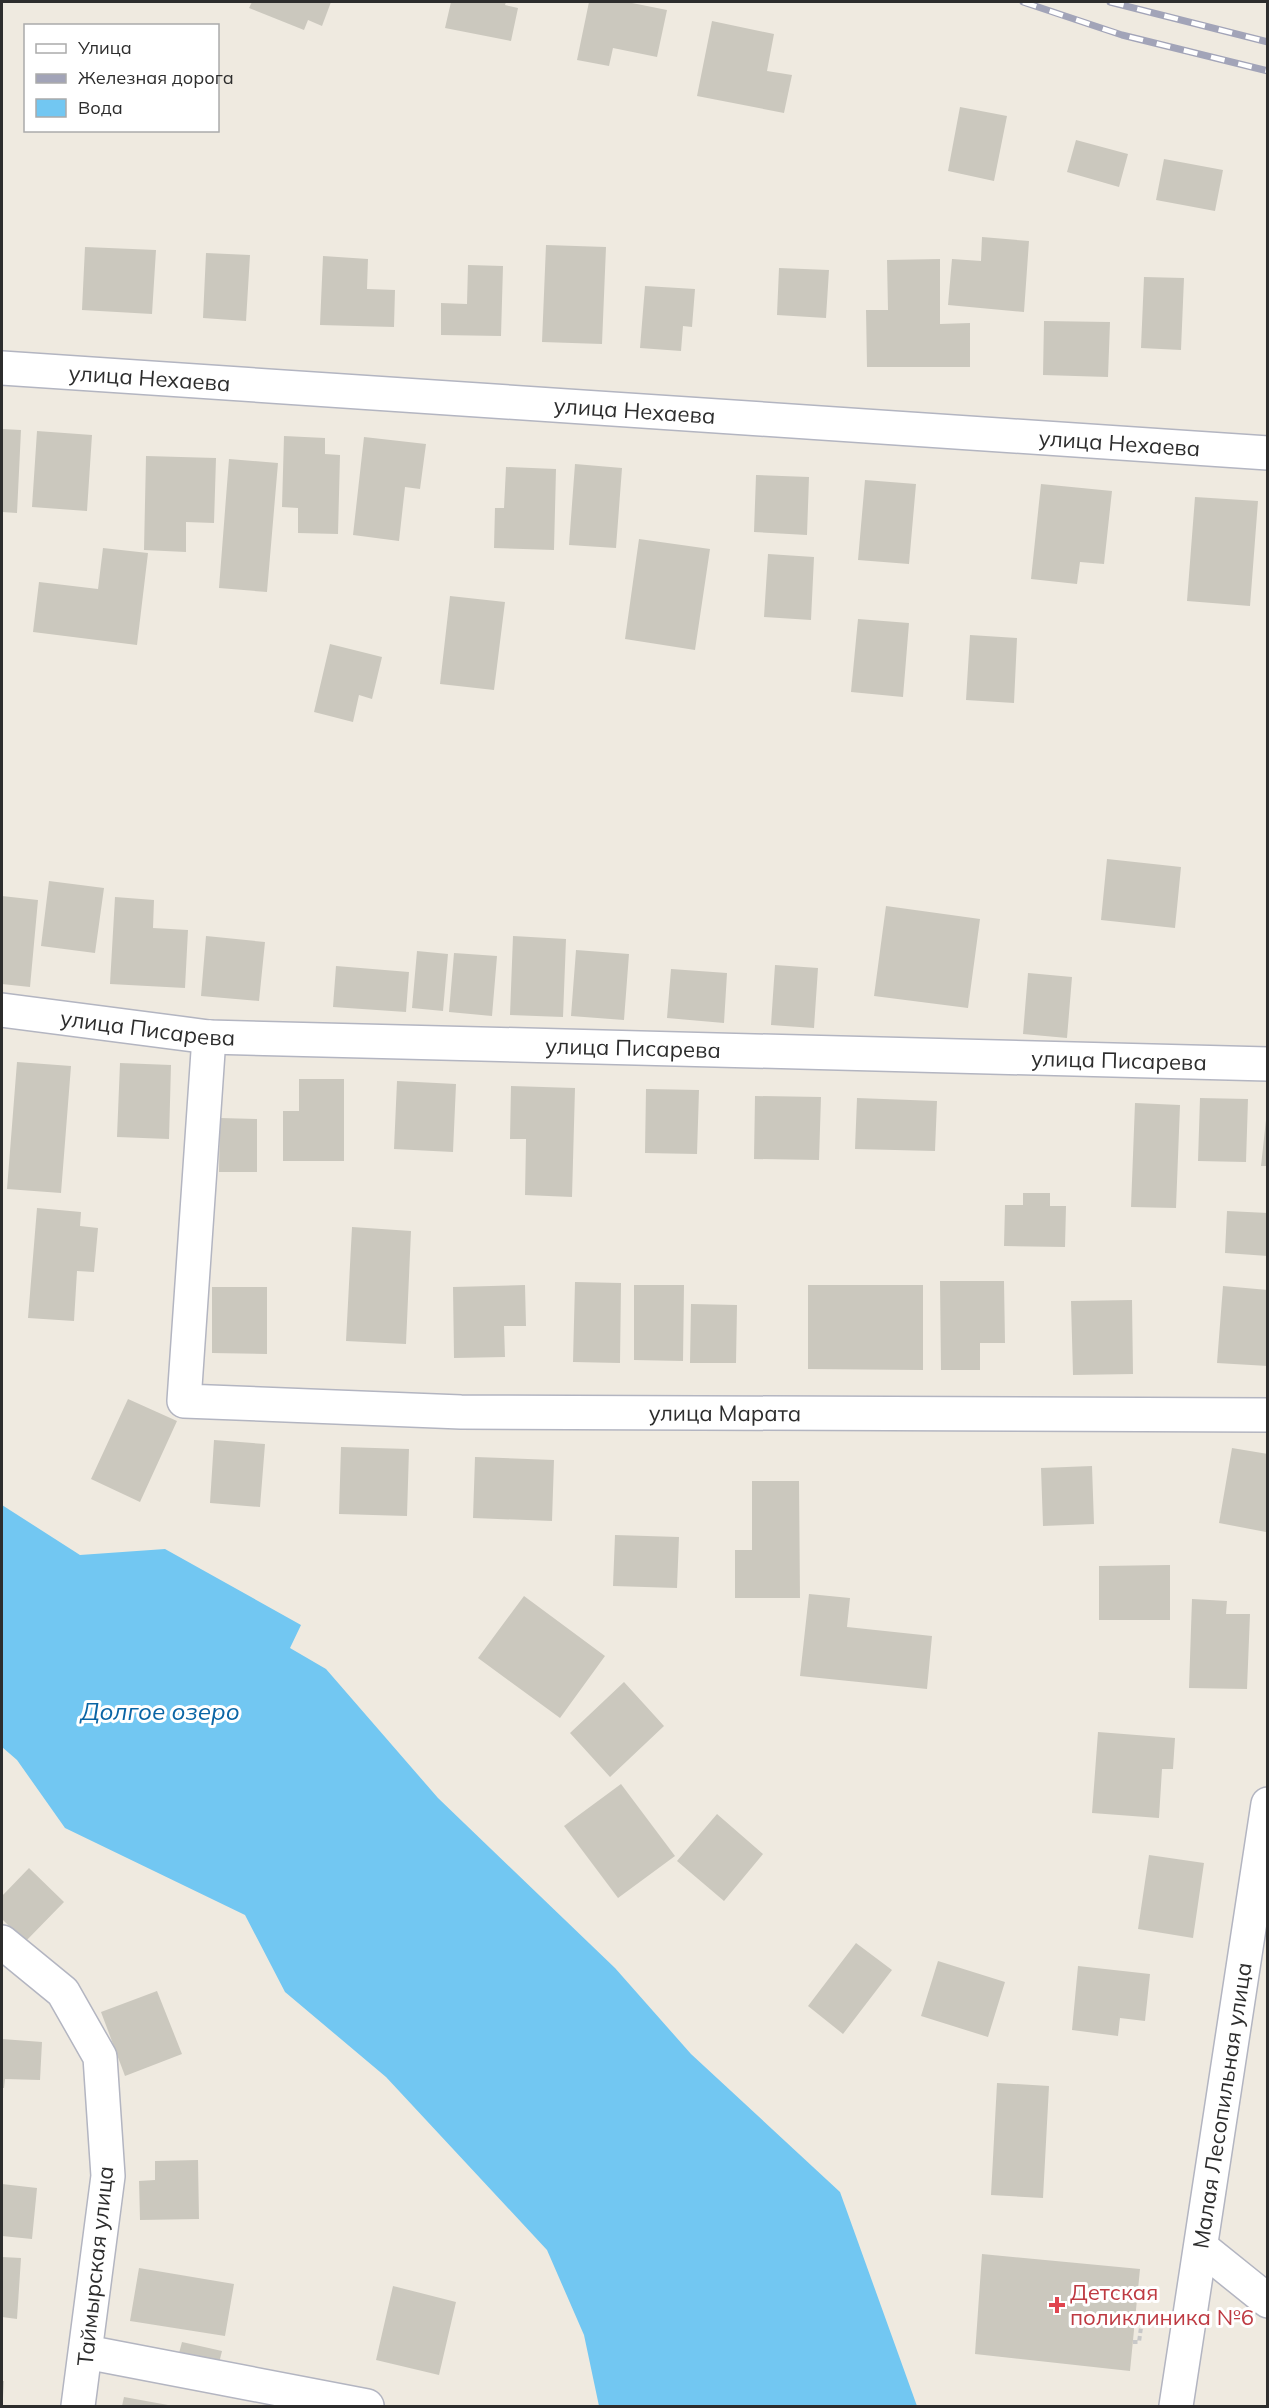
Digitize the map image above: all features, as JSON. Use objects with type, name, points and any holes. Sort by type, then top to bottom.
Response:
[{"type":"street","name":"улица Нехаева","points":[[2,368],[1268,453]]},
{"type":"street","name":"улица Писарева","points":[[2,1010],[209,1037],[1268,1064]]},
{"type":"street","name":"улица Марата","points":[[209,1037],[184,1401],[461,1412],[1268,1415]]},
{"type":"street","name":"Малая Лесопильная улица","points":[[1176,2406],[1268,1804]]},
{"type":"street","name":"Таймырская улица","points":[[2,1941],[63,1992],[100,2056],[108,2176],[78,2406]]},
{"type":"street","points":[[1201,2247],[1268,2301]]},
{"type":"street","points":[[86,2352],[367,2406]]},
{"type":"path","points":[[1133,2342],[1139,2342],[1143,2313]]},
{"type":"water","name":"Долгое озеро","points":[[2,1505],[80,1555],[165,1549],[301,1625],[290,1648],[326,1669],[438,1798],[615,1968],[691,2054],[840,2192],[917,2406],[599,2406],[584,2335],[547,2250],[386,2077],[285,1992],[245,1915],[65,1828],[17,1760],[2,1747]]},
{"type":"building","points":[[252,2],[331,2],[322,26],[308,20],[304,30],[249,8]]},
{"type":"building","points":[[451,2],[506,2],[505,5],[518,8],[511,41],[445,28]]},
{"type":"building","points":[[589,2],[627,2],[667,10],[657,57],[613,48],[609,66],[577,60]]},
{"type":"building","points":[[712,21],[774,34],[767,71],[792,75],[784,113],[697,96]]},
{"type":"building","points":[[960,107],[1007,116],[994,181],[948,171]]},
{"type":"building","points":[[1076,140],[1128,154],[1119,187],[1067,172]]},
{"type":"building","points":[[1164,159],[1223,170],[1215,211],[1156,200]]},
{"type":"building","points":[[982,237],[1029,241],[1024,312],[948,305],[952,259],[981,261]]},
{"type":"building","points":[[546,245],[606,247],[602,344],[542,342]]},
{"type":"building","points":[[85,247],[156,250],[152,314],[82,310]]},
{"type":"building","points":[[206,253],[250,255],[246,321],[203,318]]},
{"type":"building","points":[[323,256],[368,259],[367,289],[395,290],[394,327],[320,325]]},
{"type":"building","points":[[940,259],[940,324],[970,323],[970,367],[867,367],[866,310],[888,310],[887,260]]},
{"type":"building","points":[[468,265],[503,266],[501,336],[441,335],[441,303],[467,304]]},
{"type":"building","points":[[779,268],[829,270],[826,318],[777,315]]},
{"type":"building","points":[[1144,277],[1184,278],[1181,350],[1141,348]]},
{"type":"building","points":[[645,286],[695,289],[692,327],[683,326],[681,351],[640,348]]},
{"type":"building","points":[[1044,321],[1110,322],[1108,377],[1043,375]]},
{"type":"building","points":[[2,429],[21,430],[17,513],[2,512]]},
{"type":"building","points":[[37,431],[92,435],[87,511],[32,507]]},
{"type":"building","points":[[284,436],[325,438],[325,454],[340,455],[338,534],[298,533],[298,508],[282,507]]},
{"type":"building","points":[[364,437],[426,444],[420,489],[405,487],[399,541],[353,535]]},
{"type":"building","points":[[146,456],[216,458],[214,523],[186,522],[186,552],[144,550]]},
{"type":"building","points":[[229,459],[278,463],[267,592],[219,588]]},
{"type":"building","points":[[575,464],[622,468],[616,548],[569,545]]},
{"type":"building","points":[[506,467],[556,469],[554,550],[494,548],[495,508],[504,508]]},
{"type":"building","points":[[756,475],[809,477],[807,535],[754,532]]},
{"type":"building","points":[[865,480],[916,484],[909,564],[858,560]]},
{"type":"building","points":[[1041,484],[1112,491],[1104,564],[1080,562],[1077,584],[1031,579]]},
{"type":"building","points":[[1195,497],[1258,501],[1250,606],[1187,601]]},
{"type":"building","points":[[639,539],[710,549],[695,650],[625,639]]},
{"type":"building","points":[[103,548],[148,553],[137,645],[33,632],[39,582],[98,589]]},
{"type":"building","points":[[768,554],[814,557],[811,620],[764,617]]},
{"type":"building","points":[[450,596],[505,602],[494,690],[440,684]]},
{"type":"building","points":[[858,619],[909,623],[903,697],[851,692]]},
{"type":"building","points":[[970,635],[1017,638],[1014,703],[966,700]]},
{"type":"building","points":[[330,644],[382,657],[372,699],[359,695],[353,722],[314,712]]},
{"type":"building","points":[[1107,859],[1181,867],[1175,928],[1101,920]]},
{"type":"building","points":[[49,881],[104,888],[95,953],[41,946]]},
{"type":"building","points":[[2,896],[38,900],[30,987],[2,984]]},
{"type":"building","points":[[115,897],[154,900],[153,928],[188,930],[185,988],[110,984]]},
{"type":"building","points":[[886,906],[980,919],[968,1008],[874,996]]},
{"type":"building","points":[[206,936],[265,942],[259,1001],[201,996]]},
{"type":"building","points":[[513,936],[566,939],[563,1017],[510,1015]]},
{"type":"building","points":[[576,950],[629,954],[624,1020],[571,1016]]},
{"type":"building","points":[[417,951],[448,954],[443,1011],[412,1008]]},
{"type":"building","points":[[454,953],[497,956],[492,1016],[449,1012]]},
{"type":"building","points":[[775,965],[818,968],[814,1028],[771,1025]]},
{"type":"building","points":[[336,966],[409,972],[406,1012],[333,1007]]},
{"type":"building","points":[[671,969],[727,973],[724,1023],[667,1018]]},
{"type":"building","points":[[1028,973],[1072,977],[1067,1038],[1023,1034]]},
{"type":"building","points":[[17,1062],[71,1066],[61,1193],[7,1189]]},
{"type":"building","points":[[120,1063],[171,1065],[169,1139],[117,1137]]},
{"type":"building","points":[[299,1079],[344,1079],[344,1161],[283,1161],[283,1111],[299,1111]]},
{"type":"building","points":[[397,1081],[456,1084],[453,1152],[394,1149]]},
{"type":"building","points":[[511,1086],[575,1088],[572,1197],[525,1195],[526,1139],[510,1139]]},
{"type":"building","points":[[646,1089],[699,1090],[697,1154],[645,1153]]},
{"type":"building","points":[[755,1096],[821,1097],[819,1160],[754,1159]]},
{"type":"building","points":[[857,1098],[937,1101],[935,1151],[855,1149]]},
{"type":"building","points":[[1200,1098],[1248,1099],[1246,1162],[1198,1161]]},
{"type":"building","points":[[1135,1103],[1180,1105],[1176,1208],[1131,1207]]},
{"type":"building","points":[[220,1118],[257,1119],[257,1172],[219,1172]]},
{"type":"building","points":[[1266,1120],[1268,1120],[1268,1166],[1261,1166]]},
{"type":"building","points":[[1023,1193],[1050,1193],[1050,1206],[1066,1206],[1065,1247],[1004,1246],[1005,1205],[1023,1205]]},
{"type":"building","points":[[37,1208],[81,1212],[80,1226],[98,1228],[94,1272],[77,1271],[74,1321],[28,1318]]},
{"type":"building","points":[[1227,1211],[1268,1213],[1268,1256],[1225,1253]]},
{"type":"building","points":[[352,1227],[411,1231],[406,1344],[346,1341]]},
{"type":"building","points":[[940,1281],[1004,1281],[1005,1343],[980,1343],[980,1370],[941,1370]]},
{"type":"building","points":[[575,1282],[621,1283],[620,1363],[573,1362]]},
{"type":"building","points":[[525,1285],[526,1326],[504,1326],[505,1357],[454,1358],[453,1287]]},
{"type":"building","points":[[634,1285],[684,1285],[683,1361],[634,1360]]},
{"type":"building","points":[[808,1285],[923,1285],[923,1370],[808,1369]]},
{"type":"building","points":[[1223,1286],[1268,1290],[1268,1366],[1217,1363]]},
{"type":"building","points":[[212,1287],[267,1287],[267,1354],[212,1353]]},
{"type":"building","points":[[1132,1300],[1133,1374],[1073,1375],[1071,1301]]},
{"type":"building","points":[[691,1304],[737,1305],[736,1363],[690,1363]]},
{"type":"building","points":[[128,1399],[177,1421],[140,1502],[91,1479]]},
{"type":"building","points":[[214,1440],[265,1444],[260,1507],[210,1503]]},
{"type":"building","points":[[341,1447],[409,1449],[407,1516],[339,1514]]},
{"type":"building","points":[[1232,1448],[1268,1454],[1266,1532],[1219,1523]]},
{"type":"building","points":[[475,1457],[554,1460],[552,1521],[473,1518]]},
{"type":"building","points":[[1092,1466],[1094,1524],[1043,1526],[1041,1468]]},
{"type":"building","points":[[752,1481],[799,1481],[800,1598],[735,1598],[735,1550],[752,1550]]},
{"type":"building","points":[[615,1535],[679,1537],[677,1588],[613,1586]]},
{"type":"building","points":[[1170,1565],[1170,1620],[1099,1620],[1099,1566]]},
{"type":"building","points":[[809,1594],[850,1598],[847,1627],[932,1636],[927,1689],[800,1676]]},
{"type":"building","points":[[524,1596],[605,1656],[560,1718],[478,1658]]},
{"type":"building","points":[[1192,1599],[1227,1601],[1226,1614],[1250,1614],[1247,1689],[1189,1688]]},
{"type":"building","points":[[624,1682],[664,1726],[610,1777],[570,1733]]},
{"type":"building","points":[[1098,1732],[1175,1738],[1173,1769],[1162,1769],[1159,1818],[1092,1813]]},
{"type":"building","points":[[621,1784],[675,1856],[618,1898],[564,1826]]},
{"type":"building","points":[[717,1814],[763,1854],[724,1901],[677,1861]]},
{"type":"building","points":[[1149,1855],[1204,1863],[1193,1938],[1138,1929]]},
{"type":"building","points":[[29,1868],[64,1902],[25,1942],[2,1919],[2,1896]]},
{"type":"building","points":[[856,1943],[892,1970],[843,2034],[808,2006]]},
{"type":"building","points":[[938,1961],[1005,1982],[988,2037],[921,2016]]},
{"type":"building","points":[[1078,1966],[1150,1974],[1145,2021],[1120,2018],[1118,2036],[1072,2030]]},
{"type":"building","points":[[157,1991],[182,2054],[125,2076],[101,2012]]},
{"type":"building","points":[[2,2039],[42,2042],[40,2080],[5,2079],[4,2088],[2,2088]]},
{"type":"building","points":[[997,2083],[1049,2086],[1043,2198],[991,2195]]},
{"type":"building","points":[[198,2160],[199,2219],[140,2220],[139,2181],[155,2180],[155,2161]]},
{"type":"building","points":[[2,2184],[37,2188],[32,2239],[2,2236]]},
{"type":"building","name":"Детская поликлиника №6","points":[[982,2254],[1140,2269],[1130,2371],[975,2354]]},
{"type":"building","points":[[2,2257],[21,2258],[17,2319],[2,2317]]},
{"type":"building","points":[[139,2268],[234,2284],[225,2336],[130,2321]]},
{"type":"building","points":[[393,2286],[456,2302],[439,2375],[376,2360]]},
{"type":"building","points":[[182,2342],[222,2351],[218,2367],[178,2357]]},
{"type":"building","points":[[2,2381],[4,2381],[3,2398],[2,2398]]},
{"type":"building","points":[[124,2397],[168,2405],[168,2406],[122,2406]]},
{"type":"railway","points":[[1023,2],[1122,35],[1268,71]]},
{"type":"railway","points":[[1110,2],[1268,42]]},
{"type":"place","name":"Детская поликлиника №6","points":[[1057,2305]]}]
